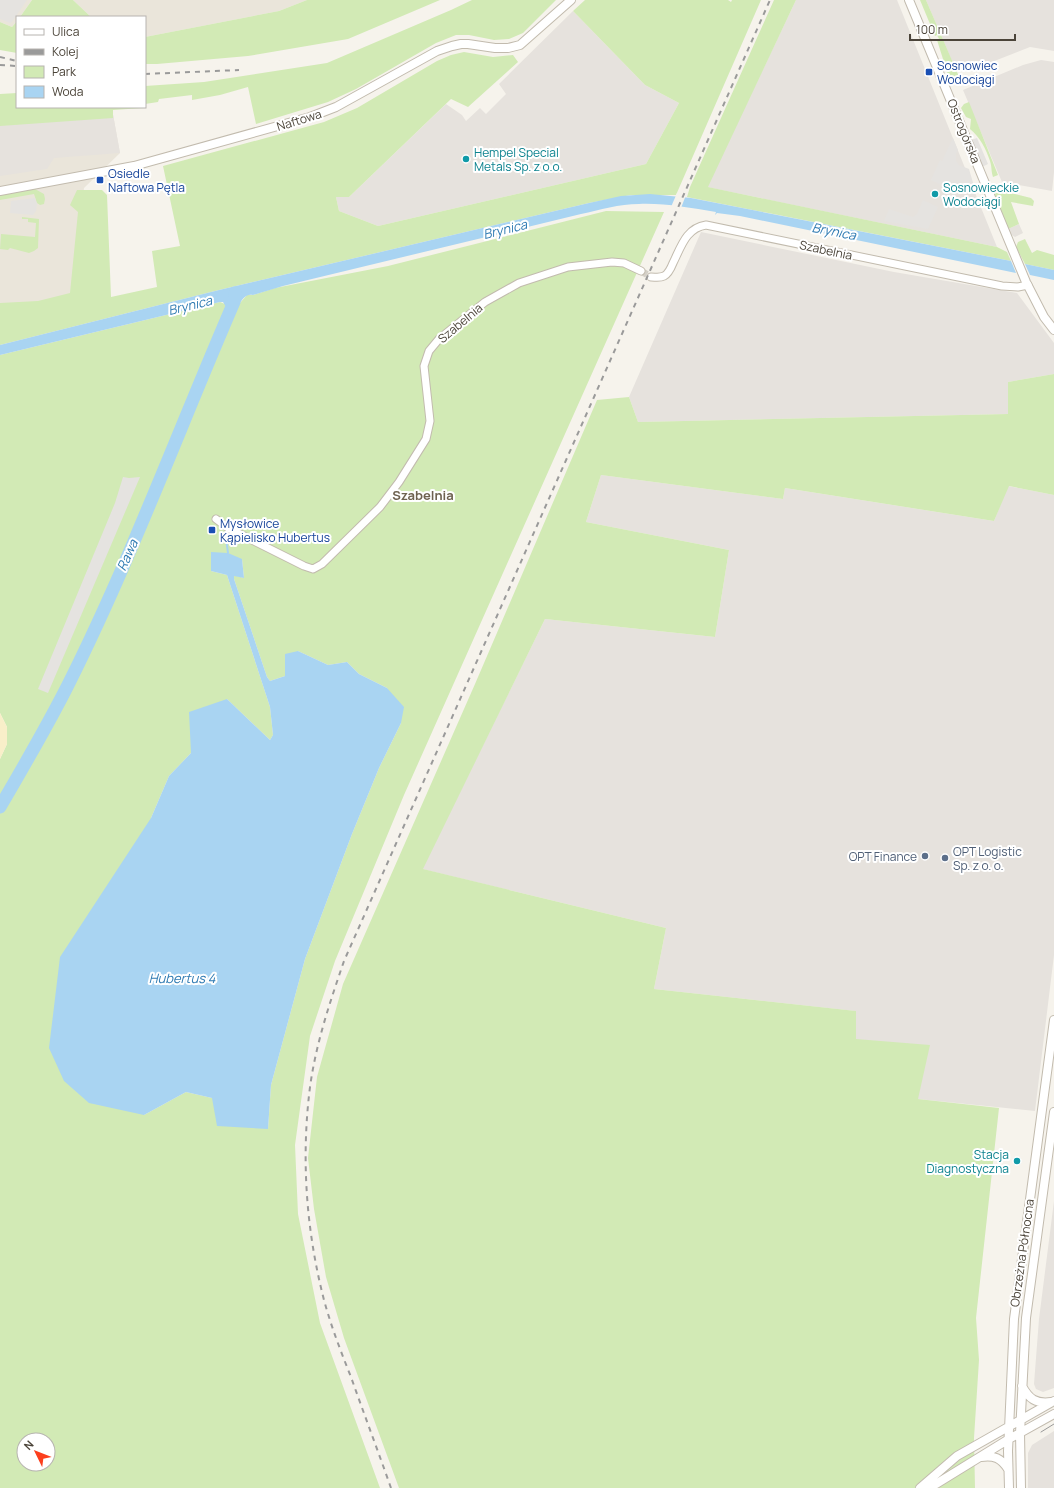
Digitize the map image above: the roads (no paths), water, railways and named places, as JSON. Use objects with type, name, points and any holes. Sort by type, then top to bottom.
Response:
[{"type":"street","name":"Naftowa","points":[[0,191],[134,166],[310,118],[336,107],[437,51],[452,46],[468,44],[502,48],[520,45],[570,0]]},
{"type":"street","name":"Ostrogórska","points":[[909,0],[1027,283],[1044,317],[1054,330]]},
{"type":"street","name":"Szabelnia","points":[[651,277],[659,278],[664,276],[669,271],[685,240],[692,230],[698,226],[706,225],[1002,286],[1018,287],[1027,283]]},
{"type":"street","name":"Szabelnia","points":[[216,519],[228,528],[304,566],[313,568],[322,564],[380,507],[399,482],[426,439],[430,420],[424,366],[430,351],[439,339],[485,302],[519,283],[568,267],[612,262],[624,263],[641,271]]},
{"type":"street","name":"Obrzeżna Północna","points":[[1009,1488],[1008,1470],[1014,1311],[1054,1026]]},
{"type":"street","name":"Obrzeżna Północna","points":[[1021,1488],[1020,1433],[1026,1318],[1054,1112]]},
{"type":"street","points":[[1022,1386],[1028,1396],[1034,1400],[1044,1402],[1054,1401]]},
{"type":"street","points":[[920,1488],[957,1456],[1054,1401]]},
{"type":"street","points":[[927,1488],[1054,1414]]},
{"type":"street","points":[[978,1457],[991,1456],[997,1458],[1003,1462],[1008,1470]]},
{"type":"water","name":"Brynica","points":[[650,194],[691,198],[1011,261],[1016,273],[740,216],[717,213],[715,215],[716,212],[687,207],[632,204],[581,214],[283,286],[253,295],[248,295],[244,297],[239,304],[234,299],[226,307],[223,302],[220,302],[0,355],[0,345],[219,290],[589,203],[621,196]]},
{"type":"water","points":[[1025,264],[1054,270],[1054,280],[1030,275]]},
{"type":"water","name":"Hubertus 4","points":[[211,552],[228,553],[242,559],[244,578],[234,576],[234,579],[267,677],[270,681],[285,676],[285,654],[298,651],[328,665],[347,662],[359,674],[387,688],[404,707],[401,723],[379,768],[352,834],[305,959],[271,1085],[268,1129],[217,1126],[212,1098],[186,1092],[144,1115],[89,1103],[64,1081],[49,1048],[60,957],[151,818],[169,776],[191,753],[189,712],[227,699],[270,740],[273,735],[270,707],[227,575],[211,571]]},
{"type":"waterway","name":"Rawa","points":[[0,807],[53,714],[92,636],[154,494],[234,302],[235,293]]},
{"type":"waterway","points":[[226,538],[228,553]]},
{"type":"tunnel","points":[[641,271],[651,277]]},
{"type":"tram line","points":[[1041,1432],[1054,1424]]},
{"type":"railway","points":[[391,1488],[336,1339],[324,1300],[313,1247],[307,1194],[306,1140],[310,1087],[320,1039],[344,961],[770,0]]},
{"type":"railway","points":[[0,57],[16,61]]},
{"type":"railway","points":[[0,65],[16,66]]},
{"type":"railway","points":[[146,74],[239,70]]},
{"type":"place","name":"Sosnowiec Wodociągi","points":[[929,72]]},
{"type":"place","name":"Hempel Special Metals Sp. z o.o.","points":[[466,159]]},
{"type":"place","name":"Osiedle Naftowa Pętla","points":[[100,180]]},
{"type":"place","name":"Sosnowieckie Wodociągi","points":[[935,194]]},
{"type":"place","name":"Mysłowice Kąpielisko Hubertus","points":[[212,530]]},
{"type":"place","name":"OPT Finance","points":[[925,856]]},
{"type":"place","name":"OPT Logistic Sp. z o. o.","points":[[945,858]]},
{"type":"place","name":"Stacja Diagnostyczna","points":[[1017,1161]]},
{"type":"district","name":"Szabelnia","points":[[423,495]]}]
